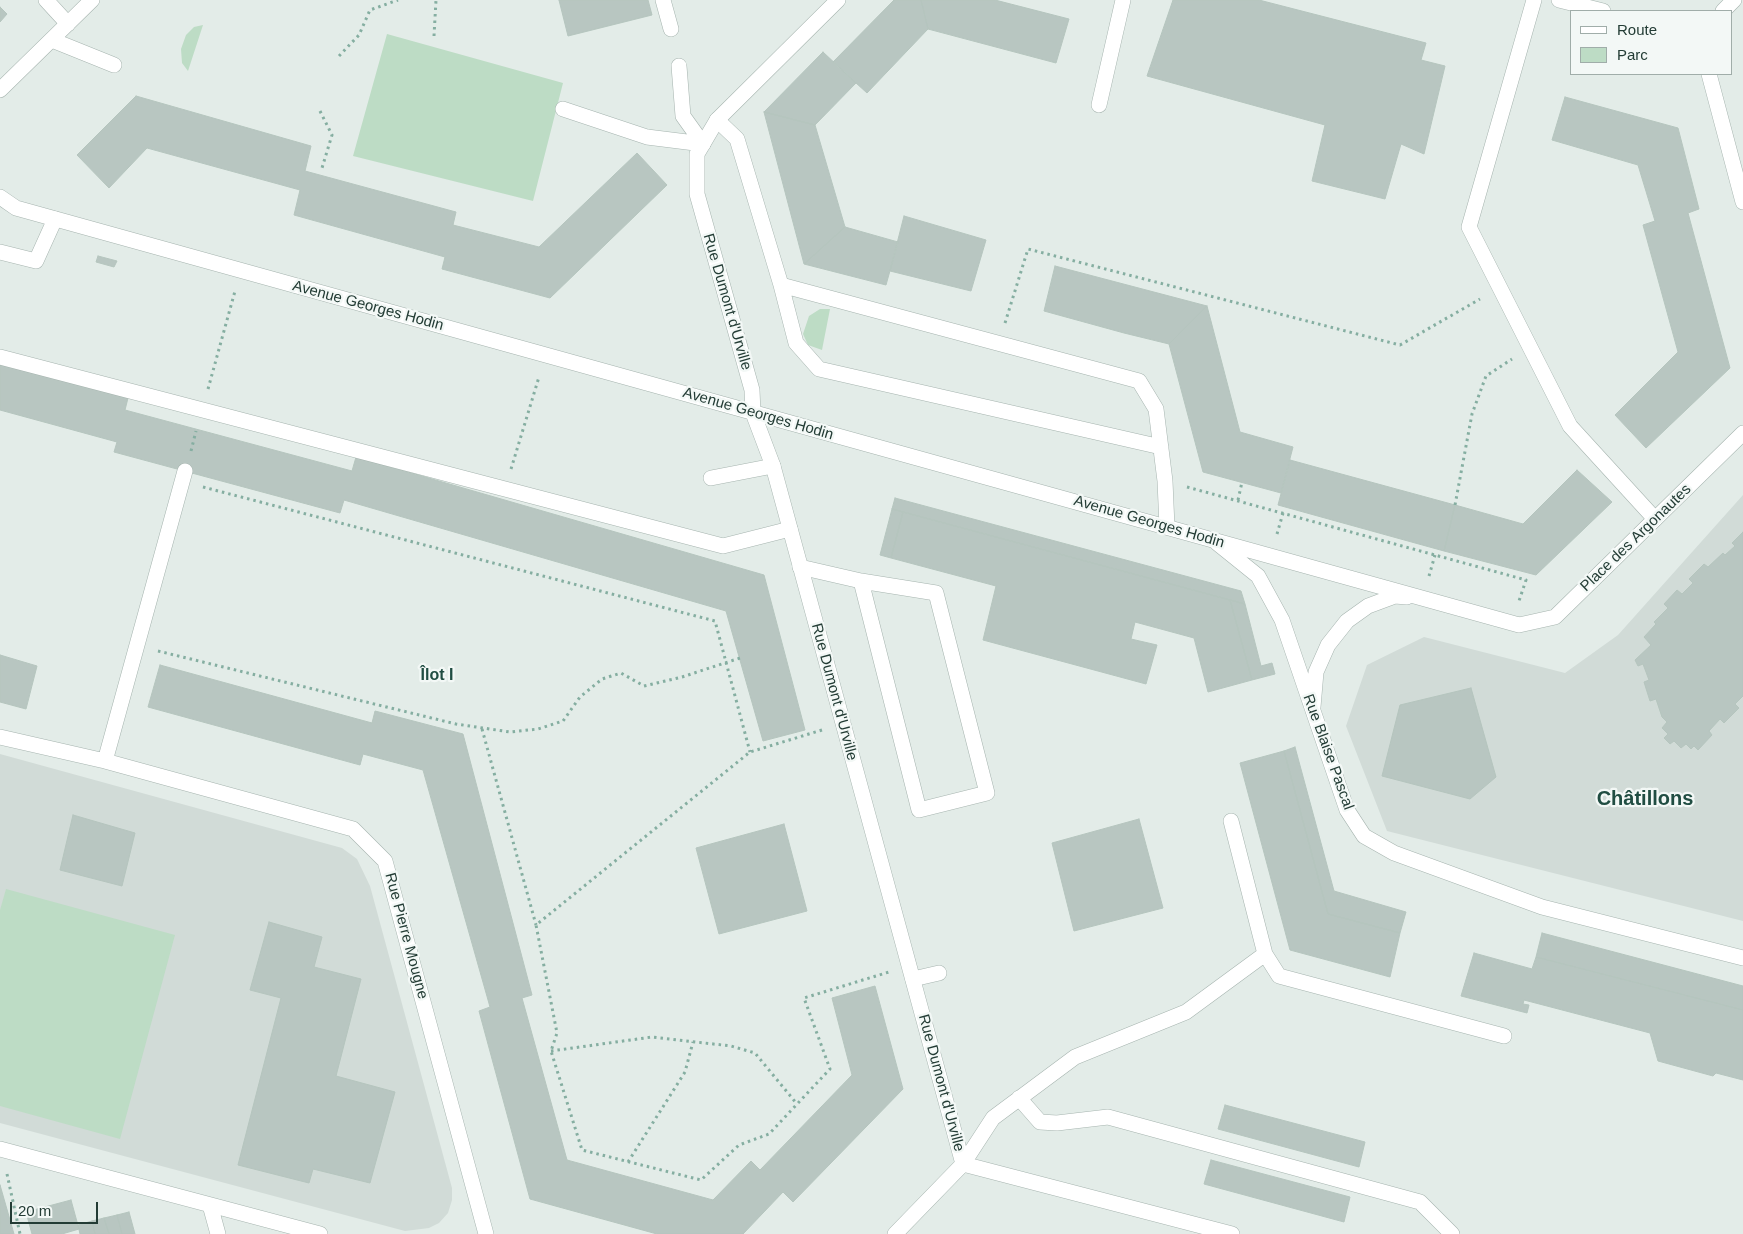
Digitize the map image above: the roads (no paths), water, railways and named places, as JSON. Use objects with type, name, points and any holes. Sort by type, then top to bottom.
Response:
[{"type":"street","points":[[46,0],[68,24]]},
{"type":"street","points":[[0,90],[92,0]]},
{"type":"street","points":[[663,0],[671,29]]},
{"type":"street","name":"Rue Dumont d'Urville","points":[[838,0],[717,120],[697,154],[697,194],[752,390],[753,413],[773,466],[963,1164],[1230,1234]]},
{"type":"street","points":[[1098,105],[1123,0]]},
{"type":"street","points":[[1534,0],[1469,227],[1570,426],[1655,518]]},
{"type":"street","points":[[1559,0],[1599,10]]},
{"type":"street","points":[[1724,10],[1734,0]]},
{"type":"street","points":[[52,40],[114,64]]},
{"type":"street","points":[[679,66],[683,116],[703,144]]},
{"type":"street","points":[[1709,75],[1743,202]]},
{"type":"street","points":[[564,109],[647,137],[703,144]]},
{"type":"street","points":[[717,120],[737,139],[781,285],[796,342],[819,369],[1161,447]]},
{"type":"street","name":"Avenue Georges Hodin","points":[[0,197],[16,208],[55,219],[1520,625]]},
{"type":"street","points":[[0,252],[36,261],[55,219]]},
{"type":"street","points":[[781,285],[1139,381],[1156,409],[1165,481],[1166,527]]},
{"type":"street","points":[[0,357],[723,546],[790,529]]},
{"type":"street","name":"Place des Argonautes","points":[[1520,625],[1555,617],[1743,433]]},
{"type":"street","points":[[711,478],[773,466]]},
{"type":"street","points":[[105,761],[184,476]]},
{"type":"street","name":"Rue Blaise Pascal","points":[[1213,540],[1258,576],[1282,620],[1347,810],[1364,836],[1394,853],[1536,905],[1743,958]]},
{"type":"street","points":[[800,567],[861,581],[936,594],[988,793],[920,810],[861,581]]},
{"type":"street","points":[[1313,715],[1316,672],[1328,644],[1347,621],[1368,606],[1395,596],[1424,598]]},
{"type":"street","name":"Rue Pierre Mougne","points":[[0,737],[105,761],[353,829],[385,861],[486,1234]]},
{"type":"street","points":[[1231,821],[1264,954],[1279,976],[1504,1036]]},
{"type":"street","points":[[895,1234],[963,1164],[992,1118],[1075,1057],[1186,1012],[1264,954]]},
{"type":"street","points":[[911,973],[939,973]]},
{"type":"street","points":[[1019,1098],[1040,1122],[1057,1124],[1108,1117],[1420,1202],[1452,1234]]},
{"type":"street","points":[[2,1150],[320,1234]]},
{"type":"street","points":[[210,1205],[218,1234]]},
{"type":"district","name":"Îlot I","points":[[437,676]]},
{"type":"district","name":"Châtillons","points":[[1645,799]]}]
